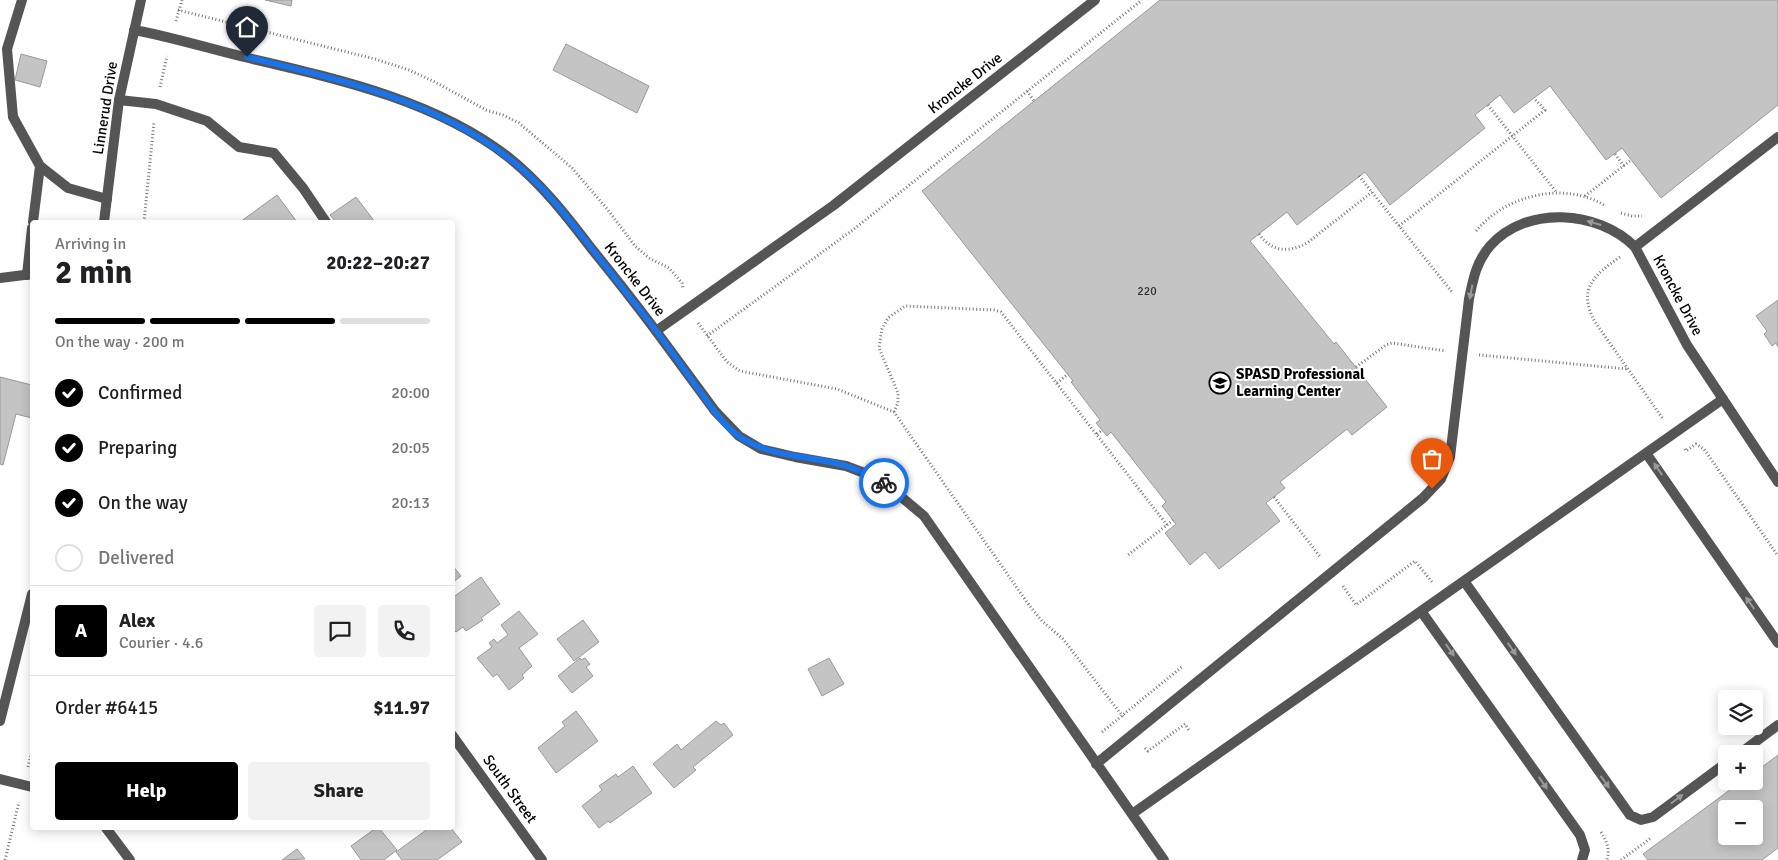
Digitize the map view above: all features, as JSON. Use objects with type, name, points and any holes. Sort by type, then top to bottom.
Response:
[{"type":"street","points":[[22,0],[7,49],[13,117],[40,166],[68,188],[106,199]]},
{"type":"street","name":"Linnerud Drive","points":[[104,220],[119,100],[141,0]]},
{"type":"street","name":"Kroncke Drive","points":[[134,30],[181,39],[393,97],[439,115],[476,135],[507,156],[533,179],[564,212],[656,331],[834,205],[1095,0]]},
{"type":"street","points":[[119,100],[156,104],[207,121],[238,147],[274,153],[303,188],[325,220]]},
{"type":"street","name":"Kroncke Drive","points":[[1778,137],[1635,247],[1687,345],[1778,482]]},
{"type":"street","points":[[33,220],[40,166]]},
{"type":"street","points":[[1096,764],[1432,489],[1441,479],[1450,457],[1462,353],[1474,275],[1480,261],[1490,246],[1502,235],[1538,219],[1570,218],[1602,225],[1626,238],[1635,247]]},
{"type":"street","points":[[0,278],[30,275]]},
{"type":"street","points":[[656,331],[715,412],[739,436],[761,448],[795,457],[846,466],[880,480],[924,516],[1164,860]]},
{"type":"street","points":[[1132,814],[1723,399]]},
{"type":"street","points":[[1646,453],[1778,643]]},
{"type":"street","points":[[1464,581],[1626,811],[1635,819],[1641,820],[1653,817],[1718,769]]},
{"type":"street","points":[[0,721],[30,602]]},
{"type":"street","points":[[1422,610],[1580,835],[1585,850],[1582,860]]},
{"type":"street","points":[[1751,745],[1778,725]]},
{"type":"street","name":"South Street","points":[[455,739],[542,860]]},
{"type":"street","points":[[0,779],[30,786]]},
{"type":"street","points":[[108,830],[130,860]]},
{"type":"path","points":[[182,0],[178,11],[375,59],[409,70],[486,110],[503,115],[519,124],[578,174],[608,210],[634,246],[649,258],[669,268],[676,274],[682,283],[688,309],[727,362],[740,371],[837,389],[894,412],[1029,605],[1042,621],[1064,639],[1148,752],[1185,724],[1190,732]]},
{"type":"path","points":[[707,336],[854,229],[1142,0]]},
{"type":"path","points":[[144,220],[156,104],[166,60]]},
{"type":"path","points":[[1027,91],[1034,100]]},
{"type":"path","points":[[1399,226],[1545,110],[1534,98]]},
{"type":"path","points":[[1488,105],[1558,193]]},
{"type":"path","points":[[1615,154],[1624,166]]},
{"type":"path","points":[[1585,196],[1632,160]]},
{"type":"path","points":[[1359,176],[1455,296],[1456,289]]},
{"type":"path","points":[[1259,234],[1274,248],[1288,250],[1295,248],[1306,243],[1372,192]]},
{"type":"path","points":[[1472,236],[1490,216],[1506,206],[1527,198],[1558,193],[1585,196],[1608,207]]},
{"type":"path","points":[[1614,210],[1632,216],[1658,213],[1670,220]]},
{"type":"path","points":[[1635,247],[1597,274],[1589,292],[1592,316],[1686,451],[1696,444],[1704,449],[1778,556]]},
{"type":"path","points":[[894,412],[898,403],[898,393],[879,348],[882,329],[888,318],[905,306],[994,310],[1001,312],[1167,525]]},
{"type":"path","points":[[1356,367],[1386,345],[1392,343],[1449,351],[1450,344]]},
{"type":"path","points":[[1462,353],[1628,369]]},
{"type":"path","points":[[1057,383],[1068,374]]},
{"type":"path","points":[[1097,434],[1102,430]]},
{"type":"path","points":[[1128,555],[1173,520]]},
{"type":"path","points":[[1319,556],[1327,550]]},
{"type":"path","points":[[1085,747],[1190,660]]},
{"type":"path","points":[[28,769],[30,760]]},
{"type":"path","points":[[5,860],[20,797]]},
{"type":"path","points":[[1600,831],[1607,842],[1608,860]]},
{"type":"path","points":[[1644,838],[1654,835]]},
{"type":"building","points":[[265,0],[292,0],[291,6]]},
{"type":"building","points":[[1160,0],[1778,0],[1778,105],[1661,198],[1622,148],[1606,160],[1550,86],[1514,113],[1500,95],[1475,115],[1485,128],[1390,205],[1365,172],[1297,225],[1287,212],[1250,241],[1334,344],[1336,342],[1387,407],[1352,435],[1347,429],[1280,482],[1285,488],[1266,503],[1280,521],[1219,569],[1205,552],[1190,565],[1165,533],[1176,524],[1162,506],[1166,502],[1111,432],[1107,436],[1096,423],[1100,420],[1071,382],[1073,381],[922,191]]},
{"type":"building","points":[[566,44],[649,86],[637,113],[553,70]]},
{"type":"building","points":[[21,54],[47,61],[40,87],[15,80]]},
{"type":"building","points":[[277,195],[296,220],[243,220]]},
{"type":"building","points":[[356,197],[373,220],[334,220],[330,215]]},
{"type":"building","points":[[1778,300],[1778,347],[1776,343],[1772,346],[1764,334],[1767,331],[1756,316]]},
{"type":"building","points":[[0,377],[30,384],[30,418],[16,414],[3,465],[0,464]]},
{"type":"building","points":[[455,569],[461,576],[455,581]]},
{"type":"building","points":[[481,577],[500,604],[481,618],[483,620],[466,631],[463,627],[456,632],[455,596]]},
{"type":"building","points":[[519,611],[538,634],[519,648],[532,666],[522,675],[524,678],[509,690],[497,674],[493,677],[477,658],[492,647],[489,643],[494,639],[497,643],[508,635],[501,625]]},
{"type":"building","points":[[583,620],[599,642],[574,661],[557,639]]},
{"type":"building","points":[[580,658],[581,660],[585,658],[590,664],[586,667],[593,676],[572,693],[558,676]]},
{"type":"building","points":[[829,658],[844,684],[822,696],[808,669]]},
{"type":"building","points":[[576,711],[598,741],[556,773],[538,748],[565,726],[562,722]]},
{"type":"building","points":[[716,721],[721,725],[724,723],[733,735],[693,767],[696,770],[674,788],[653,764],[677,744],[681,750]]},
{"type":"building","points":[[1778,755],[1778,848],[1762,860],[1648,860],[1643,854],[1730,790],[1763,790],[1763,766]]},
{"type":"building","points":[[633,766],[652,793],[610,823],[608,821],[599,828],[582,806],[602,790],[599,786],[616,774],[618,777]]},
{"type":"building","points":[[373,830],[381,830],[397,850],[384,860],[361,860],[351,846]]},
{"type":"building","points":[[426,830],[453,830],[462,842],[437,860],[402,860],[396,852]]},
{"type":"building","points":[[297,849],[305,859],[282,860]]},
{"type":"way so far","points":[[884,483],[924,516],[1096,764],[1432,489]]},
{"type":"place","name":"SPASD Professional Learning Center","points":[[1220,383]]},
{"type":"route","points":[[247,57],[393,97],[439,115],[476,135],[507,156],[533,179],[564,212],[656,331],[715,412],[739,436],[761,448],[795,457],[846,466],[884,483]]}]
